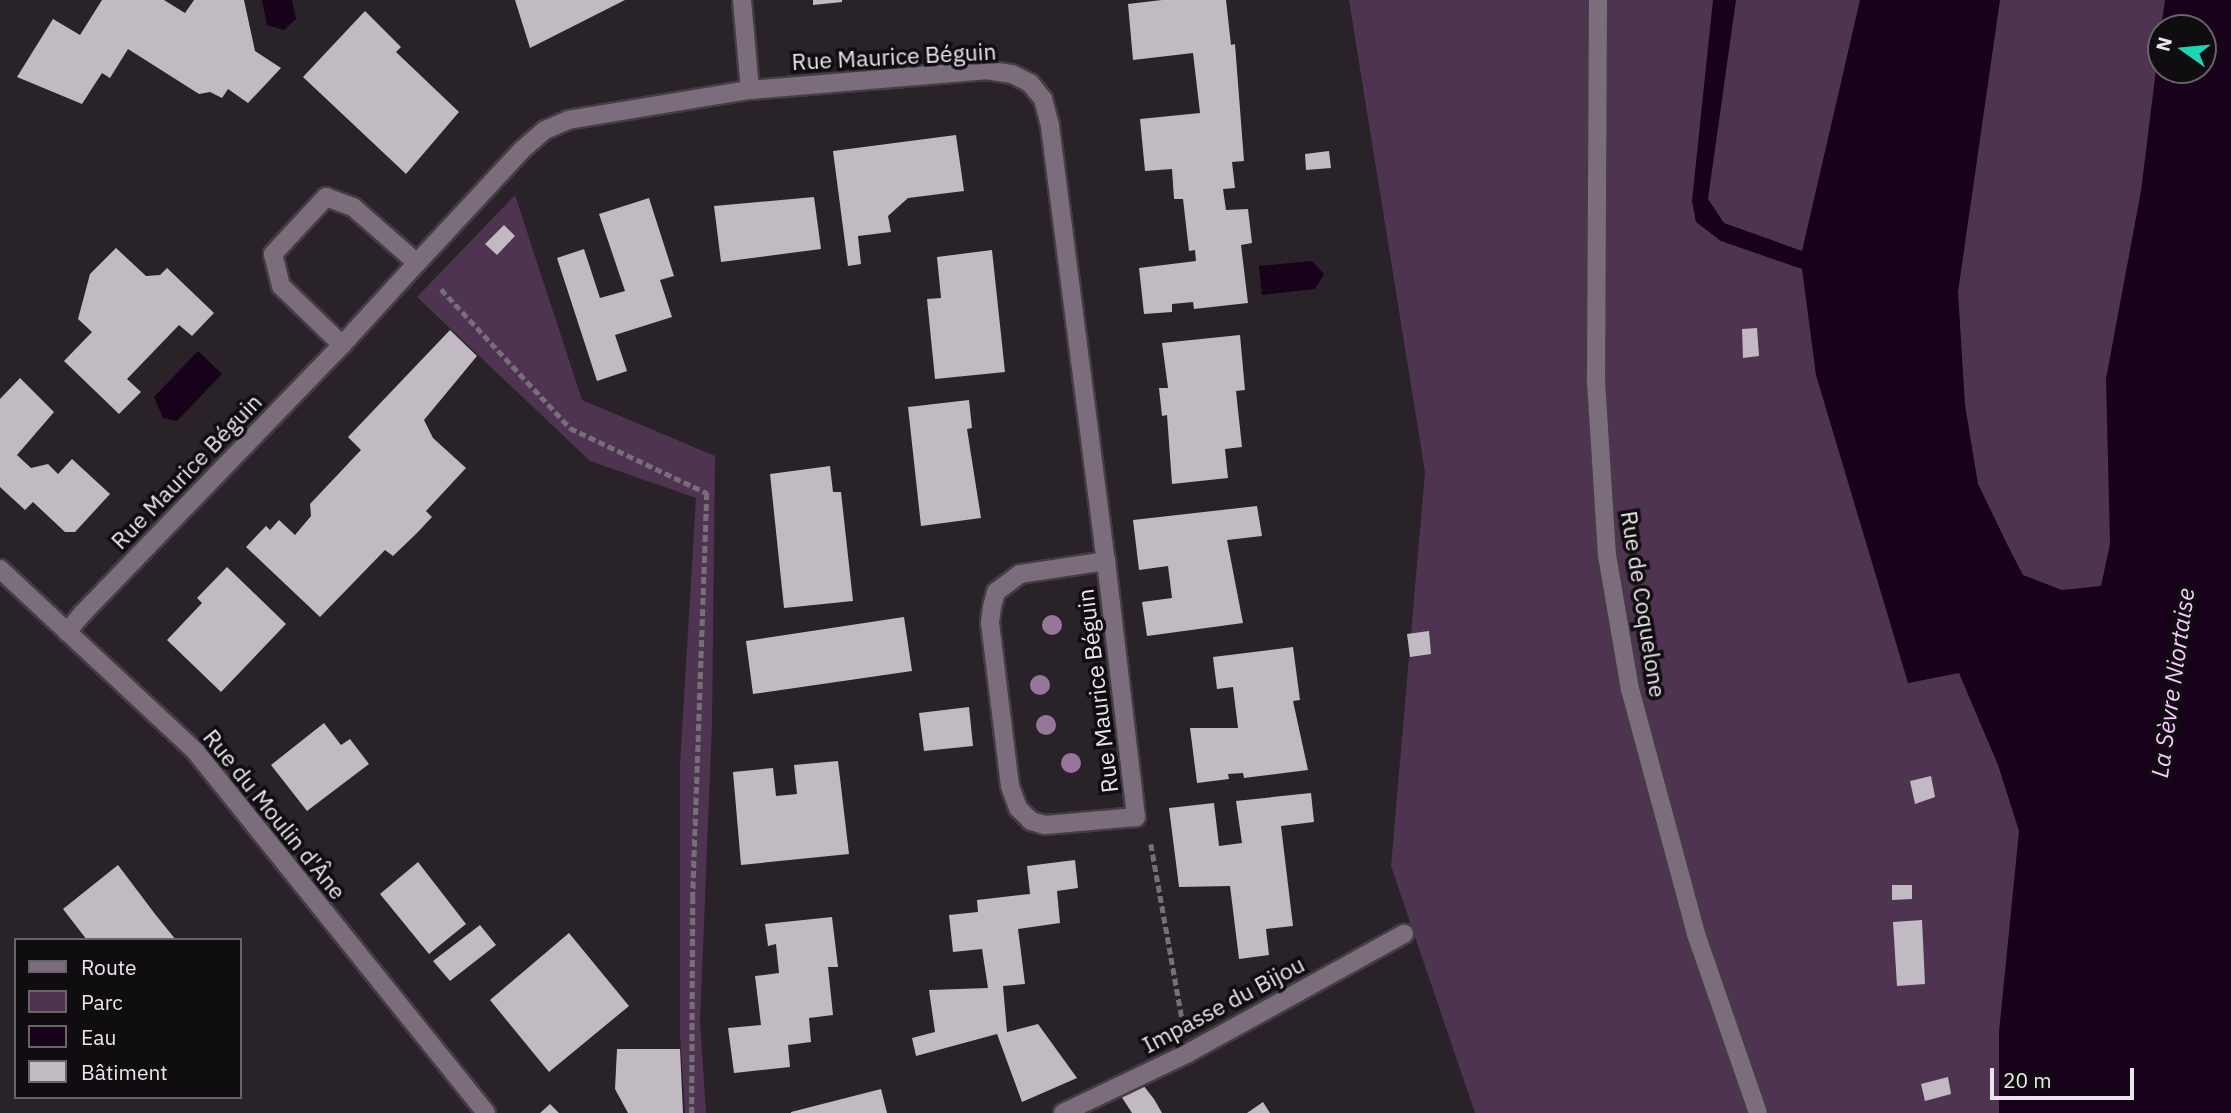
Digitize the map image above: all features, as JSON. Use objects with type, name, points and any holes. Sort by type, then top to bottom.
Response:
[{"type":"street","points":[[742,0],[750,90]]},
{"type":"street","name":"Rue de Coquelone","points":[[1598,0],[1596,381],[1607,555],[1630,689],[1696,934],[1758,1113]]},
{"type":"street","name":"Rue Maurice Béguin","points":[[67,632],[545,130],[589,115],[750,90],[986,70],[1030,83],[1043,99],[1106,561],[1136,817],[1045,825],[1031,821],[1018,808],[1010,786],[990,622],[996,592],[1020,574],[1106,561]]},
{"type":"street","points":[[342,345],[281,286],[273,254],[281,245],[326,198],[353,207],[417,263]]},
{"type":"street","name":"Rue du Moulin d'Âne","points":[[0,569],[196,752],[486,1113]]},
{"type":"street","name":"Impasse du Bijou","points":[[1063,1113],[1188,1053],[1404,934]]},
{"type":"path","points":[[417,263],[570,428],[707,493],[693,910],[692,1113]]},
{"type":"path","points":[[1136,817],[1156,852],[1188,1053]]},
{"type":"green space","points":[[1349,0],[2231,0],[2231,1113],[1475,1113],[1391,866],[1425,472]]},
{"type":"green space","points":[[515,195],[582,400],[715,456],[712,724],[700,1021],[706,1113],[685,1113],[680,1034],[680,765],[696,498],[590,461],[417,297]]},
{"type":"water","points":[[262,0],[292,0],[296,19],[284,30],[267,25]]},
{"type":"water","name":"La Sèvre Niortaise","points":[[1713,0],[1736,0],[1708,199],[1724,223],[1802,251],[1860,0],[2000,0],[1958,292],[1965,405],[1978,484],[2023,575],[2062,590],[2101,586],[2110,544],[2106,379],[2141,191],[2154,84],[2217,84],[2217,14],[2163,14],[2165,0],[2231,0],[2231,1113],[1999,1113],[1999,1032],[2019,831],[1998,765],[1959,673],[1908,683],[1816,375],[1802,269],[1721,241],[1696,222],[1692,201]]},
{"type":"water","points":[[1312,261],[1324,274],[1315,289],[1262,295],[1259,266]]},
{"type":"water","points":[[198,351],[222,374],[177,421],[163,418],[154,397]]},
{"type":"building","points":[[102,0],[164,0],[185,13],[194,0],[244,0],[255,51],[281,68],[248,103],[228,89],[222,98],[210,92],[199,94],[128,49],[110,78],[102,73],[82,104],[17,77],[53,19],[80,35]]},
{"type":"building","points":[[515,0],[625,0],[530,48]]},
{"type":"building","points":[[813,0],[842,0],[842,2],[813,5]]},
{"type":"building","points":[[1162,0],[1226,0],[1231,45],[1235,44],[1244,161],[1232,162],[1235,188],[1223,189],[1226,210],[1248,209],[1252,243],[1241,245],[1248,303],[1194,309],[1193,302],[1172,304],[1172,312],[1144,314],[1139,268],[1196,261],[1195,250],[1189,251],[1183,199],[1174,199],[1172,169],[1145,171],[1140,119],[1200,113],[1193,53],[1133,60],[1128,4]]},
{"type":"building","points":[[365,11],[401,47],[396,52],[459,112],[406,174],[303,77]]},
{"type":"building","points":[[956,135],[964,191],[908,198],[888,216],[891,232],[858,236],[861,264],[848,266],[833,151]]},
{"type":"building","points":[[1329,151],[1331,168],[1306,170],[1305,154]]},
{"type":"building","points":[[814,197],[821,249],[721,262],[714,206]]},
{"type":"building","points":[[649,198],[674,276],[660,280],[672,317],[615,335],[627,371],[597,381],[557,258],[584,249],[600,298],[625,291],[599,214]]},
{"type":"building","points":[[504,225],[515,236],[497,255],[485,244]]},
{"type":"building","points":[[116,248],[146,276],[160,275],[167,268],[214,313],[192,336],[179,325],[127,379],[141,392],[119,414],[64,361],[92,332],[78,319],[90,274]]},
{"type":"building","points":[[992,250],[1005,372],[935,379],[927,299],[941,298],[937,257]]},
{"type":"building","points":[[1757,328],[1759,356],[1743,358],[1742,329]]},
{"type":"building","points":[[450,330],[477,356],[424,420],[433,438],[466,468],[426,511],[432,517],[417,533],[393,556],[385,550],[320,617],[246,547],[266,526],[270,530],[279,520],[295,535],[311,516],[310,504],[361,450],[348,437]]},
{"type":"building","points":[[1240,335],[1245,390],[1236,391],[1242,447],[1225,449],[1228,478],[1172,484],[1167,415],[1162,416],[1159,388],[1168,388],[1162,343]]},
{"type":"building","points":[[20,378],[54,412],[17,455],[31,468],[48,464],[58,474],[72,459],[110,494],[75,532],[65,532],[33,502],[25,510],[0,487],[0,399]]},
{"type":"building","points":[[969,400],[972,428],[967,429],[981,518],[921,526],[908,407]]},
{"type":"building","points":[[830,466],[833,492],[841,492],[853,601],[784,608],[770,474]]},
{"type":"building","points":[[1257,506],[1262,536],[1227,540],[1243,623],[1147,636],[1142,602],[1172,598],[1168,566],[1139,570],[1133,520]]},
{"type":"building","points":[[227,567],[286,624],[221,692],[167,640],[202,603],[197,598]]},
{"type":"building","points":[[904,617],[912,671],[753,694],[746,641]]},
{"type":"building","points":[[1429,631],[1431,654],[1410,657],[1407,634]]},
{"type":"building","points":[[1293,647],[1300,700],[1293,701],[1308,770],[1244,778],[1243,773],[1228,774],[1229,779],[1197,783],[1190,728],[1238,728],[1233,687],[1217,689],[1213,657]]},
{"type":"building","points":[[969,707],[973,746],[924,751],[919,713]]},
{"type":"building","points":[[324,723],[341,745],[350,739],[369,764],[307,811],[271,765]]},
{"type":"building","points":[[838,761],[849,854],[741,865],[733,772],[773,768],[776,796],[797,794],[794,765]]},
{"type":"building","points":[[1931,776],[1935,797],[1915,804],[1910,781]]},
{"type":"building","points":[[1311,793],[1314,822],[1281,826],[1293,926],[1266,929],[1269,955],[1239,959],[1230,886],[1179,887],[1169,808],[1214,803],[1219,846],[1242,843],[1236,801]]},
{"type":"building","points":[[1075,860],[1078,888],[1057,891],[1060,923],[1018,929],[1025,984],[1003,986],[1007,1032],[1038,1024],[1077,1078],[1022,1102],[997,1034],[916,1056],[912,1038],[935,1032],[929,990],[988,988],[982,949],[953,952],[949,915],[978,912],[977,900],[1030,894],[1027,866]]},
{"type":"building","points":[[418,862],[466,924],[429,954],[380,894]]},
{"type":"building","points":[[118,865],[174,938],[85,938],[63,909]]},
{"type":"building","points":[[1892,885],[1912,885],[1912,899],[1892,900]]},
{"type":"building","points":[[832,917],[838,967],[828,967],[833,1015],[809,1018],[811,1042],[788,1045],[790,1067],[734,1073],[728,1028],[761,1025],[755,976],[779,973],[776,944],[768,946],[765,924]]},
{"type":"building","points":[[1922,920],[1925,984],[1897,986],[1893,922]]},
{"type":"building","points":[[480,925],[496,945],[450,981],[433,961]]},
{"type":"building","points":[[569,933],[629,1006],[549,1072],[490,1000]]},
{"type":"building","points":[[617,1049],[680,1049],[683,1113],[628,1113],[615,1089]]},
{"type":"building","points":[[1948,1077],[1951,1094],[1925,1101],[1921,1084]]},
{"type":"building","points":[[1143,1085],[1162,1113],[1132,1113],[1121,1096]]},
{"type":"building","points":[[881,1089],[887,1113],[791,1113],[791,1112]]},
{"type":"building","points":[[1263,1102],[1270,1113],[1247,1113]]},
{"type":"building","points":[[550,1104],[559,1113],[540,1113]]}]
